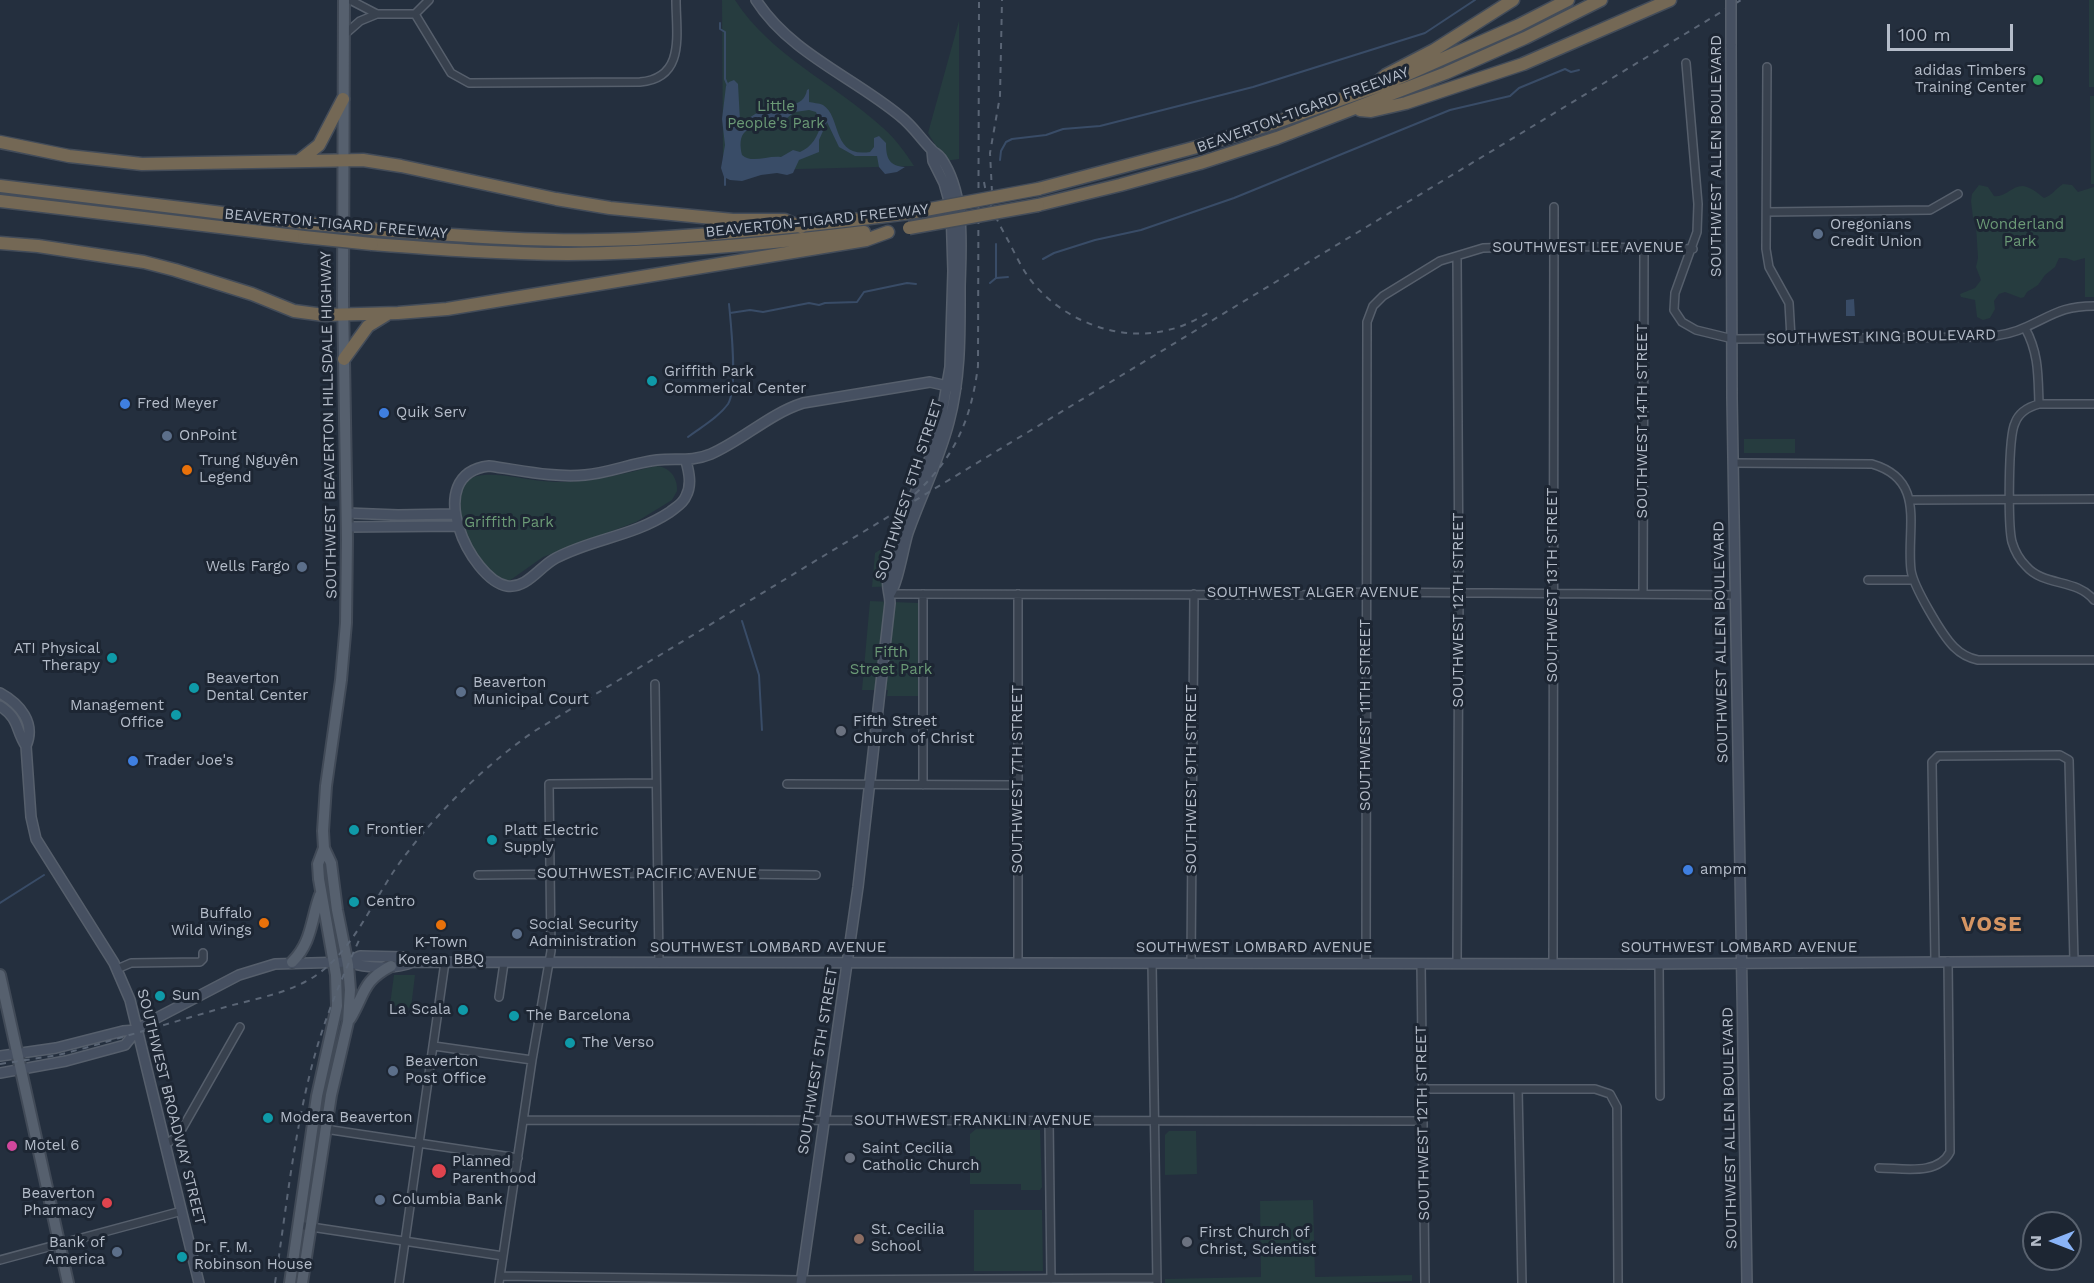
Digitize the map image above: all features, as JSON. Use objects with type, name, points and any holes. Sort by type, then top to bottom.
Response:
[{"type":"highway","points":[[1370,88],[1386,75],[1443,45],[1513,0]]},
{"type":"highway","name":"BEAVERTON-TIGARD FREEWAY","points":[[0,186],[305,223],[562,240],[635,239],[801,227],[909,213],[1038,189],[1197,147],[1274,123],[1390,82],[1568,0]]},
{"type":"highway","name":"BEAVERTON-TIGARD FREEWAY","points":[[0,201],[304,237],[480,252],[580,254],[750,245],[888,231],[1038,205],[1200,163],[1277,138],[1456,69],[1526,38],[1601,0]]},
{"type":"highway","points":[[1352,109],[1371,111],[1406,103],[1489,76],[1552,52],[1670,0]]},
{"type":"highway","points":[[298,161],[319,145],[343,99]]},
{"type":"highway","points":[[0,142],[60,155],[142,164],[363,160],[401,166],[556,200],[610,208],[733,220],[785,220],[801,227]]},
{"type":"highway","points":[[0,243],[38,246],[144,262],[252,294],[309,314],[343,315],[421,312],[495,302],[866,240],[888,231]]},
{"type":"highway","points":[[344,358],[368,326],[389,314]]},
{"type":"main road","name":"SOUTHWEST BEAVERTON HILLSDALE HIGHWAY","points":[[290,1283],[317,1096],[335,1014],[337,991],[320,894],[318,864],[324,848],[326,786],[344,645],[347,513],[342,159],[344,0]]},
{"type":"main road","name":"SOUTHWEST BEAVERTON HILLSDALE HIGHWAY","points":[[324,848],[331,863],[347,962],[350,990],[348,1022]]},
{"type":"main road","points":[[292,962],[308,941],[320,894]]},
{"type":"main road","points":[[302,1283],[334,1076],[348,1022],[368,983],[378,973],[391,966]]},
{"type":"main road","points":[[0,975],[68,1283]]},
{"type":"street","points":[[350,0],[377,14]]},
{"type":"street","points":[[344,35],[360,21],[377,14],[415,14],[429,0]]},
{"type":"street","points":[[415,14],[451,73],[469,83],[640,82],[657,77],[672,65],[676,56],[676,0]]},
{"type":"street","name":"SOUTHWEST 5TH STREET","points":[[756,0],[783,33],[900,115],[917,131],[932,151],[940,156],[951,181],[960,220],[960,346],[943,444],[914,516],[902,552],[895,588],[890,594],[848,963],[801,1281]]},
{"type":"street","name":"SOUTHWEST ALLEN BOULEVARD","points":[[1731,0],[1733,463],[1747,1283]]},
{"type":"street","points":[[1686,63],[1698,204],[1697,232],[1692,249]]},
{"type":"street","points":[[1767,67],[1767,259],[1789,303],[1791,338]]},
{"type":"street","points":[[1767,212],[1930,210],[1958,194]]},
{"type":"street","name":"SOUTHWEST 13TH STREET","points":[[1552,964],[1554,207]]},
{"type":"street","name":"SOUTHWEST LEE AVENUE","points":[[1366,322],[1373,306],[1383,296],[1440,261],[1483,248],[1554,246],[1692,249]]},
{"type":"street","name":"SOUTHWEST 14TH STREET","points":[[1643,594],[1644,248]]},
{"type":"street","name":"SOUTHWEST KING BOULEVARD","points":[[1692,249],[1675,293],[1674,310],[1678,318],[1688,326],[1733,339],[1984,337],[2005,335],[2065,309],[2094,306]]},
{"type":"street","name":"SOUTHWEST 12TH STREET","points":[[1457,256],[1459,593],[1457,964]]},
{"type":"street","name":"SOUTHWEST 11TH STREET","points":[[1366,322],[1366,964]]},
{"type":"street","points":[[2025,328],[2034,343],[2037,358],[2039,404]]},
{"type":"street","points":[[686,461],[689,471],[689,489],[680,505],[636,530],[559,556],[516,586],[498,583],[483,569],[468,548],[455,514],[456,489],[464,476],[478,468],[489,466],[553,475],[580,476],[653,460],[686,461],[710,454],[783,410],[803,403],[930,382],[952,387]]},
{"type":"street","points":[[2094,404],[2039,404],[2026,409],[2020,415],[2013,430],[2010,449],[2012,539],[2015,551],[2026,567],[2042,578],[2078,587],[2094,600]]},
{"type":"street","points":[[1733,463],[1872,464],[1881,466],[1900,480],[1906,487],[1911,500],[1913,580],[1946,638],[1963,655],[1987,660],[2094,660]]},
{"type":"street","points":[[1911,500],[2094,499]]},
{"type":"street","points":[[347,513],[455,514]]},
{"type":"street","points":[[347,526],[459,526]]},
{"type":"street","points":[[1868,580],[1913,580]]},
{"type":"street","name":"SOUTHWEST ALGER AVENUE","points":[[890,594],[1301,595],[1366,592],[1735,594]]},
{"type":"street","points":[[923,594],[923,785]]},
{"type":"street","name":"SOUTHWEST 7TH STREET","points":[[1018,594],[1018,963]]},
{"type":"street","name":"SOUTHWEST 9TH STREET","points":[[1191,963],[1194,594]]},
{"type":"street","points":[[655,684],[659,873],[658,963]]},
{"type":"street","name":"SOUTHWEST BROADWAY STREET","points":[[0,693],[20,707],[25,716],[30,737],[26,746]]},
{"type":"street","name":"SOUTHWEST BROADWAY STREET","points":[[0,706],[17,723],[26,746],[31,817],[36,839],[117,969],[130,1000],[200,1283]]},
{"type":"street","points":[[1935,962],[1932,762],[1938,756],[1957,755],[2060,755],[2069,760],[2074,961]]},
{"type":"street","points":[[656,783],[549,784],[551,951],[532,1060],[500,1280],[1157,1280],[1152,963]]},
{"type":"street","points":[[787,784],[1018,785]]},
{"type":"street","name":"SOUTHWEST PACIFIC AVENUE","points":[[478,875],[659,873],[816,875]]},
{"type":"street","points":[[117,969],[130,963],[200,962],[203,959],[203,953]]},
{"type":"street","name":"SOUTHWEST LOMBARD AVENUE","points":[[347,962],[360,956],[404,957],[413,962]]},
{"type":"street","name":"SOUTHWEST LOMBARD AVENUE","points":[[0,1073],[66,1061],[125,1045],[137,1030],[157,1018],[249,971],[292,962],[347,962],[360,966],[404,966],[413,962],[1659,964],[2094,961]]},
{"type":"street","points":[[399,1283],[446,962]]},
{"type":"street","points":[[1879,1168],[1930,1168],[1942,1163],[1950,1152],[1948,962]]},
{"type":"street","points":[[499,997],[504,963]]},
{"type":"street","name":"SOUTHWEST 12TH STREET","points":[[1421,964],[1425,1283]]},
{"type":"street","points":[[1659,964],[1660,1096]]},
{"type":"street","points":[[166,1144],[178,1136],[240,1027]]},
{"type":"street","name":"SOUTHWEST LOMBARD AVENUE","points":[[0,1056],[56,1048],[123,1031],[137,1030]]},
{"type":"street","points":[[434,1046],[532,1060]]},
{"type":"street","points":[[1423,1089],[1595,1089],[1610,1094],[1617,1107],[1618,1283]]},
{"type":"street","points":[[1518,1089],[1522,1283]]},
{"type":"street","name":"SOUTHWEST FRANKLIN AVENUE","points":[[523,1120],[1423,1121]]},
{"type":"street","points":[[1049,1120],[1051,1279]]},
{"type":"street","points":[[325,1129],[518,1158]]},
{"type":"street","points":[[0,1260],[182,1211]]},
{"type":"street","points":[[298,1225],[503,1256]]},
{"type":"green space","name":"Little People's Park","points":[[722,0],[735,0],[766,37],[882,127],[900,145],[914,166],[723,171]]},
{"type":"green space","points":[[2089,0],[2094,0],[2094,87],[2089,87]]},
{"type":"green space","points":[[959,21],[959,159],[945,161],[928,133]]},
{"type":"green space","points":[[2090,96],[2094,96],[2094,184],[2091,184]]},
{"type":"green space","name":"Wonderland Park","points":[[2063,184],[2072,185],[2078,192],[2094,187],[2094,297],[2085,297],[2085,258],[2074,261],[2059,258],[2055,267],[2024,297],[2005,292],[1999,294],[1994,301],[1995,309],[1990,318],[1983,320],[1977,317],[1975,300],[1961,297],[1960,294],[1975,288],[1981,280],[1976,267],[1978,258],[1972,194],[1979,185],[1988,187],[1994,196],[2003,195],[2022,186],[2044,198]]},
{"type":"green space","points":[[1744,439],[1795,439],[1795,453],[1744,453]]},
{"type":"green space","name":"Griffith Park","points":[[656,466],[665,468],[674,478],[677,491],[672,500],[636,522],[543,557],[509,581],[498,578],[486,569],[466,539],[460,521],[458,504],[461,490],[470,479],[477,476],[495,475],[572,482]]},
{"type":"green space","points":[[898,538],[899,586],[872,587],[875,553]]},
{"type":"green space","name":"Fifth Street Park","points":[[870,601],[918,603],[918,696],[887,696],[888,690],[862,690]]},
{"type":"green space","points":[[394,975],[415,975],[411,1008],[390,1005]]},
{"type":"green space","points":[[976,1129],[1040,1130],[1042,1187],[1040,1190],[1021,1190],[1021,1184],[970,1184],[970,1134]]},
{"type":"green space","points":[[1169,1131],[1196,1131],[1197,1174],[1165,1175],[1165,1135]]},
{"type":"green space","points":[[1313,1200],[1315,1277],[1412,1275],[1412,1281],[1165,1283],[1165,1279],[1261,1277],[1260,1201]]},
{"type":"green space","points":[[974,1210],[1042,1210],[1043,1271],[974,1271]]},
{"type":"water","points":[[734,80],[738,84],[740,121],[745,121],[766,109],[797,103],[809,89],[809,102],[823,105],[829,111],[843,143],[849,149],[870,152],[874,147],[874,138],[879,136],[886,143],[889,160],[895,165],[905,167],[897,172],[885,174],[879,167],[877,156],[855,156],[839,147],[827,122],[819,140],[819,152],[799,160],[793,173],[761,175],[742,181],[730,180],[724,177],[721,168],[725,145],[722,119],[726,86]],"holes":[[[809,110],[816,112],[821,124],[820,128],[814,141],[804,150],[800,152],[793,150],[781,157],[750,159],[742,155],[741,139],[746,131],[776,126],[795,112]]]},
{"type":"water","points":[[1854,299],[1855,316],[1846,316],[1846,300]]},
{"type":"waterway","points":[[1000,160],[1001,151],[1006,142],[1012,139],[1046,135],[1063,129],[1100,126],[1253,87],[1425,33],[1475,0]]},
{"type":"waterway","points":[[720,23],[720,29],[725,32],[725,79],[728,86]]},
{"type":"waterway","points":[[1043,259],[1054,253],[1095,240],[1141,230],[1234,198],[1450,110],[1510,96],[1519,88],[1565,69],[1571,72],[1579,70]]},
{"type":"waterway","points":[[725,175],[725,185]]},
{"type":"waterway","points":[[996,244],[996,278]]},
{"type":"waterway","points":[[990,283],[996,278],[1008,277]]},
{"type":"waterway","points":[[730,313],[750,310],[763,312],[809,303],[819,305],[857,302],[864,292],[907,283],[916,284]]},
{"type":"waterway","points":[[688,437],[719,414],[728,404],[731,396],[733,356],[729,304]]},
{"type":"waterway","points":[[742,621],[759,675],[762,730]]},
{"type":"waterway","points":[[0,903],[44,875]]},
{"type":"railway","points":[[915,494],[941,466],[959,436],[971,404],[978,366],[979,0]]},
{"type":"railway","points":[[992,192],[990,153],[1000,96],[1002,0]]},
{"type":"railway","points":[[0,1064],[58,1055],[85,1048],[275,994],[318,974],[331,963],[353,937],[398,865],[428,827],[477,777],[533,732],[1741,0]]},
{"type":"railway","points":[[984,182],[995,215],[1026,274],[1042,293],[1073,316],[1110,330],[1149,333],[1179,327],[1210,312]]},
{"type":"railway","points":[[275,1283],[292,1163],[310,1073],[327,1017],[360,938]]},
{"type":"place","name":"adidas Timbers Training Center","points":[[2038,80]]},
{"type":"place","name":"Oregonians Credit Union","points":[[1818,234]]},
{"type":"place","name":"Griffith Park Commerical Center","points":[[652,381]]},
{"type":"place","name":"Fred Meyer","points":[[125,404]]},
{"type":"place","name":"Quik Serv","points":[[384,413]]},
{"type":"place","name":"OnPoint","points":[[167,436]]},
{"type":"place","name":"Trung Nguyên Legend","points":[[187,470]]},
{"type":"place","name":"Wells Fargo","points":[[302,567]]},
{"type":"place","name":"ATI Physical Therapy","points":[[112,658]]},
{"type":"place","name":"Beaverton Dental Center","points":[[194,688]]},
{"type":"place","name":"Beaverton Municipal Court","points":[[461,692]]},
{"type":"place","name":"Management Office","points":[[176,715]]},
{"type":"place","name":"Fifth Street Church of Christ","points":[[841,731]]},
{"type":"place","name":"Trader Joe's","points":[[133,761]]},
{"type":"place","name":"Frontier","points":[[354,830]]},
{"type":"place","name":"Platt Electric Supply","points":[[492,840]]},
{"type":"place","name":"ampm","points":[[1688,870]]},
{"type":"place","name":"Centro","points":[[354,902]]},
{"type":"place","name":"Buffalo Wild Wings","points":[[264,923]]},
{"type":"place","name":"K-Town Korean BBQ","points":[[441,925]]},
{"type":"place","name":"Social Security Administration","points":[[517,934]]},
{"type":"place","name":"Sun","points":[[160,996]]},
{"type":"place","name":"La Scala","points":[[463,1010]]},
{"type":"place","name":"The Barcelona","points":[[514,1016]]},
{"type":"place","name":"The Verso","points":[[570,1043]]},
{"type":"place","name":"Beaverton Post Office","points":[[393,1071]]},
{"type":"place","name":"Modera Beaverton","points":[[268,1118]]},
{"type":"place","name":"Motel 6","points":[[12,1146]]},
{"type":"place","name":"Saint Cecilia Catholic Church","points":[[850,1158]]},
{"type":"place","name":"Planned Parenthood","points":[[439,1171]]},
{"type":"place","name":"Columbia Bank","points":[[380,1200]]},
{"type":"place","name":"Beaverton Pharmacy","points":[[107,1203]]},
{"type":"place","name":"St. Cecilia School","points":[[859,1239]]},
{"type":"place","name":"First Church of Christ, Scientist","points":[[1187,1242]]},
{"type":"place","name":"Bank of America","points":[[117,1252]]},
{"type":"place","name":"Dr. F. M. Robinson House","points":[[182,1257]]},
{"type":"district","name":"VOSE","points":[[1992,925]]}]
